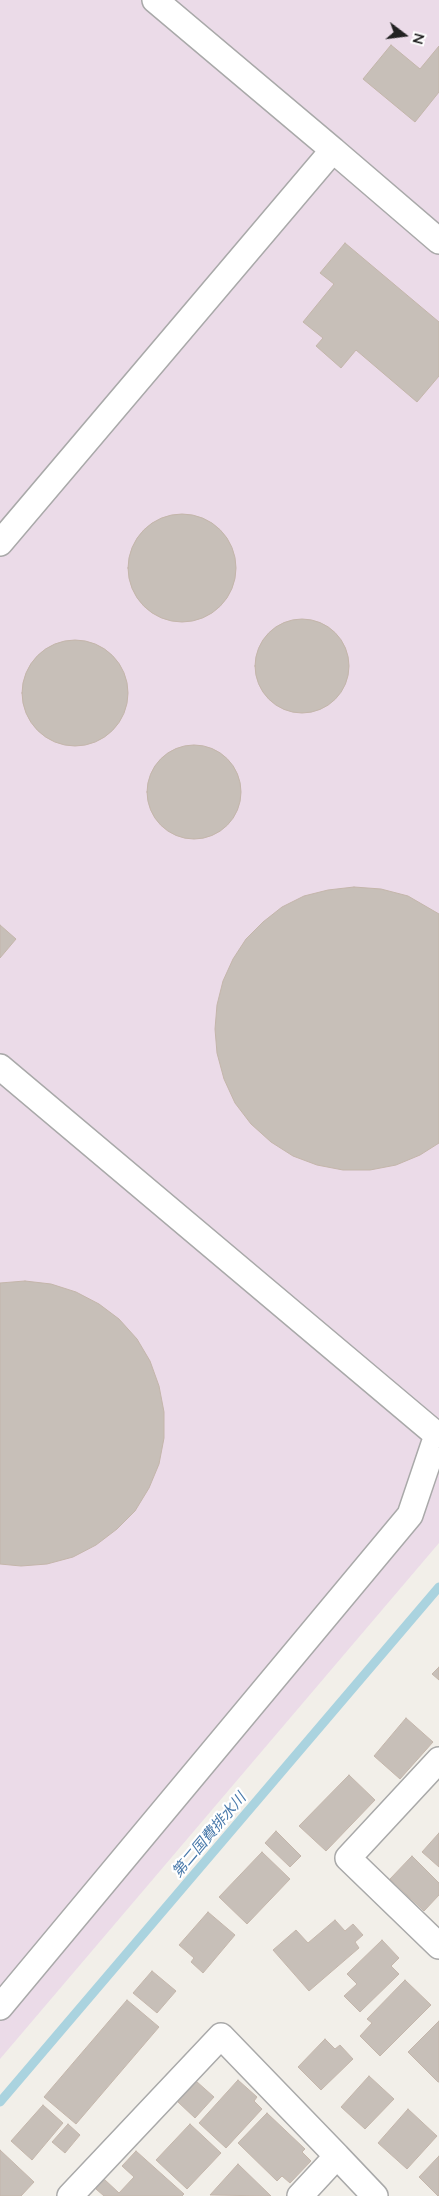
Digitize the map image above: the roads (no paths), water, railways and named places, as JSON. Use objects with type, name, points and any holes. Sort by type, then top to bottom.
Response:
[{"type":"street","points":[[155,0],[439,241]]},
{"type":"street","points":[[0,543],[332,150]]},
{"type":"street","points":[[0,1067],[438,1435],[410,1515],[0,2007]]},
{"type":"street","points":[[439,1760],[348,1858],[439,1946]]},
{"type":"street","points":[[70,2196],[221,2036],[375,2196]]},
{"type":"street","points":[[300,2196],[337,2156]]},
{"type":"waterway","name":"第二国費排水川","points":[[0,2102],[439,1587]]}]
